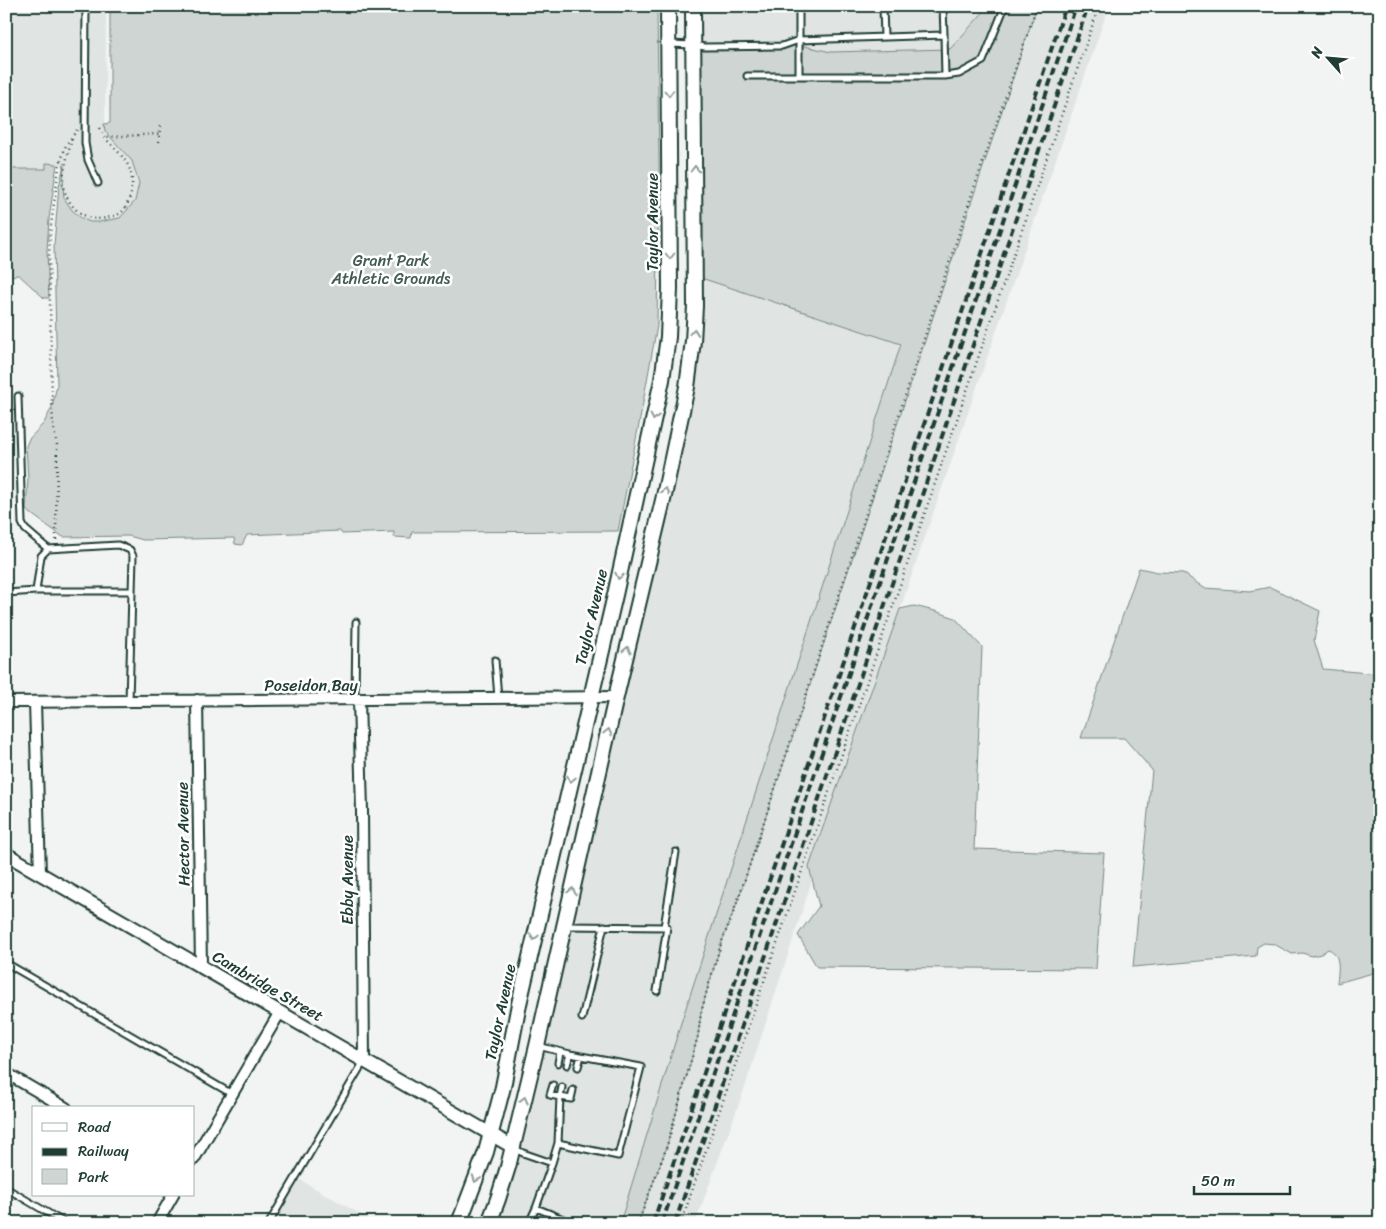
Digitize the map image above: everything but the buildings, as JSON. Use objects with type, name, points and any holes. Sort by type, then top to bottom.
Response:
[{"type":"main road","name":"Taylor Avenue","points":[[459,1223],[486,1152],[503,1087],[521,994],[591,697],[662,380],[668,338],[670,236],[668,6]]},
{"type":"main road","points":[[489,1223],[504,1182],[537,1046],[616,697],[664,496],[690,365],[695,306],[693,6]]},
{"type":"street","name":"Poseidon Bay","points":[[6,702],[616,697]]},
{"type":"street","name":"Ebby Avenue","points":[[357,699],[362,812],[364,1061]]},
{"type":"street","name":"Hector Avenue","points":[[197,700],[201,966]]},
{"type":"street","points":[[35,702],[40,874]]},
{"type":"street","name":"Cambridge Street","points":[[6,854],[513,1148]]},
{"type":"street","points":[[195,1157],[280,1012]]},
{"type":"street","points":[[6,1073],[63,1106]]},
{"type":"street","points":[[157,1223],[172,1196]]},
{"type":"lane","points":[[86,6],[85,143],[88,160],[98,183]]},
{"type":"lane","points":[[799,6],[800,76]]},
{"type":"lane","points":[[883,6],[884,37]]},
{"type":"lane","points":[[943,6],[946,76]]},
{"type":"lane","points":[[747,76],[946,76],[959,74],[984,61],[1004,6]]},
{"type":"lane","points":[[668,44],[705,47],[782,46],[799,40],[944,35]]},
{"type":"lane","points":[[18,396],[22,523],[25,529],[48,549]]},
{"type":"lane","points":[[36,591],[41,556],[48,549],[118,545],[130,550],[133,556],[129,701]]},
{"type":"lane","points":[[6,593],[36,591],[132,591]]},
{"type":"lane","points":[[356,622],[357,699]]},
{"type":"lane","points":[[495,660],[498,698]]},
{"type":"lane","points":[[658,991],[667,927],[664,926],[676,852]]},
{"type":"lane","points":[[564,926],[664,926]]},
{"type":"lane","points":[[582,1018],[604,926]]},
{"type":"lane","points":[[6,963],[232,1094]]},
{"type":"lane","points":[[537,1046],[641,1067],[618,1156],[558,1143]]},
{"type":"lane","points":[[558,1063],[560,1052]]},
{"type":"lane","points":[[567,1065],[570,1054]]},
{"type":"lane","points":[[578,1068],[581,1056]]},
{"type":"lane","points":[[268,1223],[364,1061]]},
{"type":"lane","points":[[553,1085],[550,1095],[571,1099],[573,1090]]},
{"type":"lane","points":[[529,1223],[558,1143],[562,1087]]},
{"type":"lane","points":[[513,1148],[552,1163]]},
{"type":"lane","points":[[6,1188],[65,1223]]},
{"type":"lane","points":[[536,1208],[573,1223]]},
{"type":"path","points":[[638,1223],[666,1149],[696,1044],[706,994],[721,944],[738,900],[967,210],[1037,6]]},
{"type":"path","points":[[681,1223],[1099,6]]},
{"type":"path","points":[[56,540],[57,445],[52,401],[50,233],[59,167],[66,145],[84,118]]},
{"type":"path","points":[[159,142],[160,126]]},
{"type":"path","points":[[100,128],[104,137]]},
{"type":"shaded area","points":[[6,6],[106,6],[105,131],[132,161],[139,184],[135,201],[120,218],[90,222],[81,218],[72,210],[59,186],[64,165],[47,164],[47,169],[6,169]]},
{"type":"shaded area","points":[[693,6],[989,6],[950,49],[831,52],[800,45],[693,45]]},
{"type":"shaded area","points":[[1037,6],[1109,6],[900,609],[744,1090],[695,1223],[638,1223],[666,1149],[698,1036],[701,1013],[721,944],[738,900]]},
{"type":"shaded area","points":[[695,276],[901,344],[681,1023],[620,1223],[489,1223],[681,415]]},
{"type":"shaded area","points":[[295,1177],[376,1223],[269,1223]]},
{"type":"green space","name":"Grant Park Athletic Grounds","points":[[110,6],[657,6],[659,169],[657,326],[618,531],[412,532],[411,538],[394,537],[394,532],[342,534],[340,531],[247,535],[242,545],[235,544],[234,538],[143,540],[129,536],[63,537],[26,510],[28,479],[26,446],[29,439],[44,423],[52,407],[57,385],[54,245],[59,186],[64,165],[64,198],[72,210],[81,218],[90,222],[120,218],[135,201],[139,183],[132,161],[105,131],[104,124],[110,123]]},
{"type":"green space","points":[[989,6],[1037,6],[738,900],[721,944],[701,1013],[698,1036],[666,1149],[638,1223],[620,1223],[681,1023],[901,344],[695,276],[693,45],[800,45],[831,52],[950,49]]},
{"type":"green space","points":[[46,163],[57,164],[49,219],[47,251],[49,298],[44,298],[19,275],[8,276],[6,263],[12,259],[12,255],[6,253],[6,169],[46,169]]},
{"type":"green space","points":[[1139,568],[1158,572],[1183,573],[1204,588],[1250,591],[1270,587],[1320,611],[1314,640],[1323,669],[1380,674],[1380,971],[1337,983],[1338,963],[1332,951],[1328,949],[1321,954],[1312,956],[1302,953],[1292,954],[1274,944],[1264,943],[1257,947],[1256,956],[1133,967],[1152,770],[1124,738],[1081,738]]},
{"type":"green space","points":[[914,606],[955,618],[982,647],[974,849],[1104,853],[1096,969],[817,967],[798,935],[819,906],[809,867],[900,609]]},
{"type":"railway","points":[[653,1223],[1066,6]]},
{"type":"railway","points":[[662,1223],[1076,6]]},
{"type":"railway","points":[[675,1223],[1088,6]]}]
